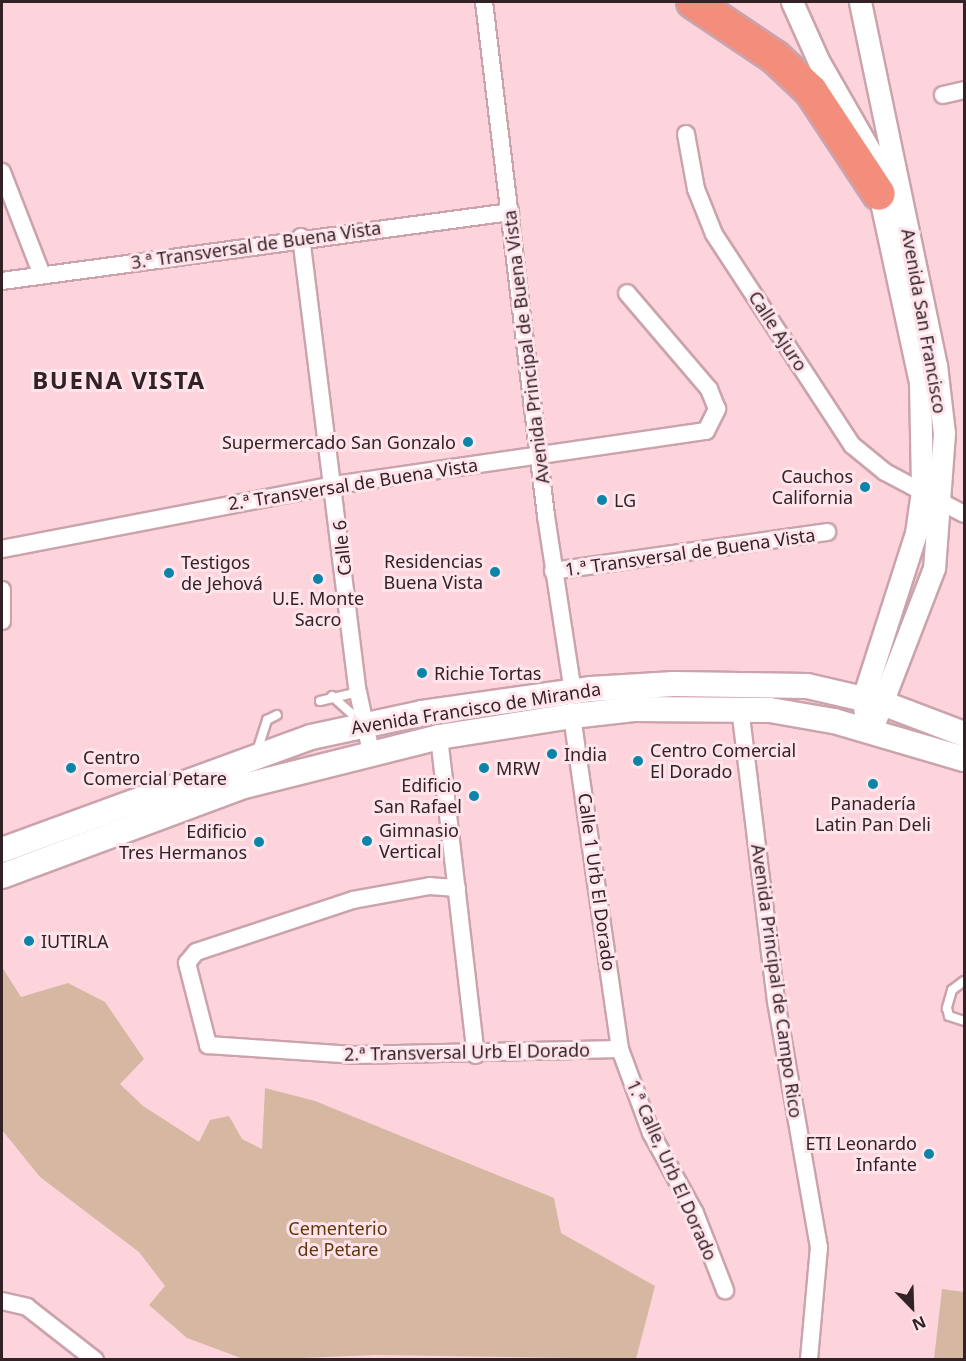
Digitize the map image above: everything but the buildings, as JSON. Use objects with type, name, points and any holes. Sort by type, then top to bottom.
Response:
[{"type":"highway","points":[[693,2],[775,57],[811,91],[879,194]]},
{"type":"main road","name":"Avenida Francisco de Miranda","points":[[2,850],[256,754],[365,725],[573,692],[771,684],[874,701],[964,734]]},
{"type":"main road","name":"Avenida Francisco de Miranda","points":[[2,876],[244,786],[371,752],[439,737],[572,716],[740,708],[867,730],[964,759]]},
{"type":"street","name":"Avenida Principal de Buena Vista","points":[[484,2],[554,571],[573,692]]},
{"type":"street","name":"Avenida San Francisco","points":[[792,2],[819,62],[870,151],[920,382],[922,492],[905,576],[867,730]]},
{"type":"street","name":"Avenida San Francisco","points":[[860,2],[936,366],[944,433],[941,501],[934,568],[874,701]]},
{"type":"street","points":[[943,96],[964,90]]},
{"type":"street","name":"Calle Ajuro","points":[[686,134],[696,189],[714,234],[852,445],[922,492],[964,514]]},
{"type":"street","points":[[2,172],[42,275]]},
{"type":"street","name":"3.ª Transversal de Buena Vista","points":[[2,280],[302,237],[510,212]]},
{"type":"street","name":"Calle 6","points":[[302,237],[335,484],[358,692],[371,752]]},
{"type":"street","name":"2.ª Transversal de Buena Vista","points":[[2,549],[335,484],[706,431],[717,409],[709,389],[627,293]]},
{"type":"street","name":"1.ª Transversal de Buena Vista","points":[[554,571],[827,532]]},
{"type":"street","points":[[2,590],[2,621]]},
{"type":"street","name":"Avenida Principal de Campo Rico","points":[[740,708],[776,1001],[819,1247],[809,1359]]},
{"type":"street","name":"Calle 1 Urb El Dorado","points":[[572,716],[620,1049]]},
{"type":"street","points":[[439,737],[476,1055]]},
{"type":"street","name":"2.ª Transversal Urb El Dorado","points":[[457,888],[430,886],[353,900],[206,948],[187,963],[208,1045],[353,1055],[476,1055],[620,1049]]},
{"type":"street","name":"1.ª Calle, Urb El Dorado","points":[[620,1049],[642,1112],[695,1213],[725,1290]]},
{"type":"street","points":[[2,1301],[27,1307],[95,1359]]},
{"type":"lane","points":[[320,701],[332,696],[358,692]]},
{"type":"lane","points":[[332,696],[365,725]]},
{"type":"lane","points":[[256,754],[267,720],[277,715]]},
{"type":"lane","points":[[964,981],[952,990],[947,1008],[949,1016],[964,1021]]},
{"type":"green space","name":"Cementerio de Petare","points":[[2,967],[21,997],[68,983],[105,1002],[144,1059],[120,1084],[143,1106],[199,1142],[210,1120],[229,1116],[242,1139],[262,1149],[265,1088],[315,1101],[554,1198],[561,1233],[655,1286],[636,1359],[375,1355],[246,1360],[187,1338],[149,1305],[165,1286],[139,1252],[40,1177],[2,1130]]},
{"type":"green space","points":[[942,1289],[964,1292],[964,1359],[934,1359]]},
{"type":"place","name":"Supermercado San Gonzalo","points":[[468,442]]},
{"type":"place","name":"Cauchos California","points":[[865,487]]},
{"type":"place","name":"LG","points":[[602,500]]},
{"type":"place","name":"Residencias Buena Vista","points":[[495,572]]},
{"type":"place","name":"Testigos de Jehová","points":[[169,573]]},
{"type":"place","name":"U.E. Monte Sacro","points":[[318,579]]},
{"type":"place","name":"Richie Tortas","points":[[422,673]]},
{"type":"place","name":"India","points":[[552,754]]},
{"type":"place","name":"Centro Comercial El Dorado","points":[[638,761]]},
{"type":"place","name":"Centro Comercial Petare","points":[[71,768]]},
{"type":"place","name":"MRW","points":[[484,768]]},
{"type":"place","name":"Panadería Latin Pan Deli","points":[[873,784]]},
{"type":"place","name":"Edificio San Rafael","points":[[474,796]]},
{"type":"place","name":"Gimnasio Vertical","points":[[367,841]]},
{"type":"place","name":"Edificio Tres Hermanos","points":[[259,842]]},
{"type":"place","name":"IUTIRLA","points":[[29,941]]},
{"type":"place","name":"ETI Leonardo Infante","points":[[929,1154]]},
{"type":"district","name":"BUENA VISTA","points":[[119,380]]}]
